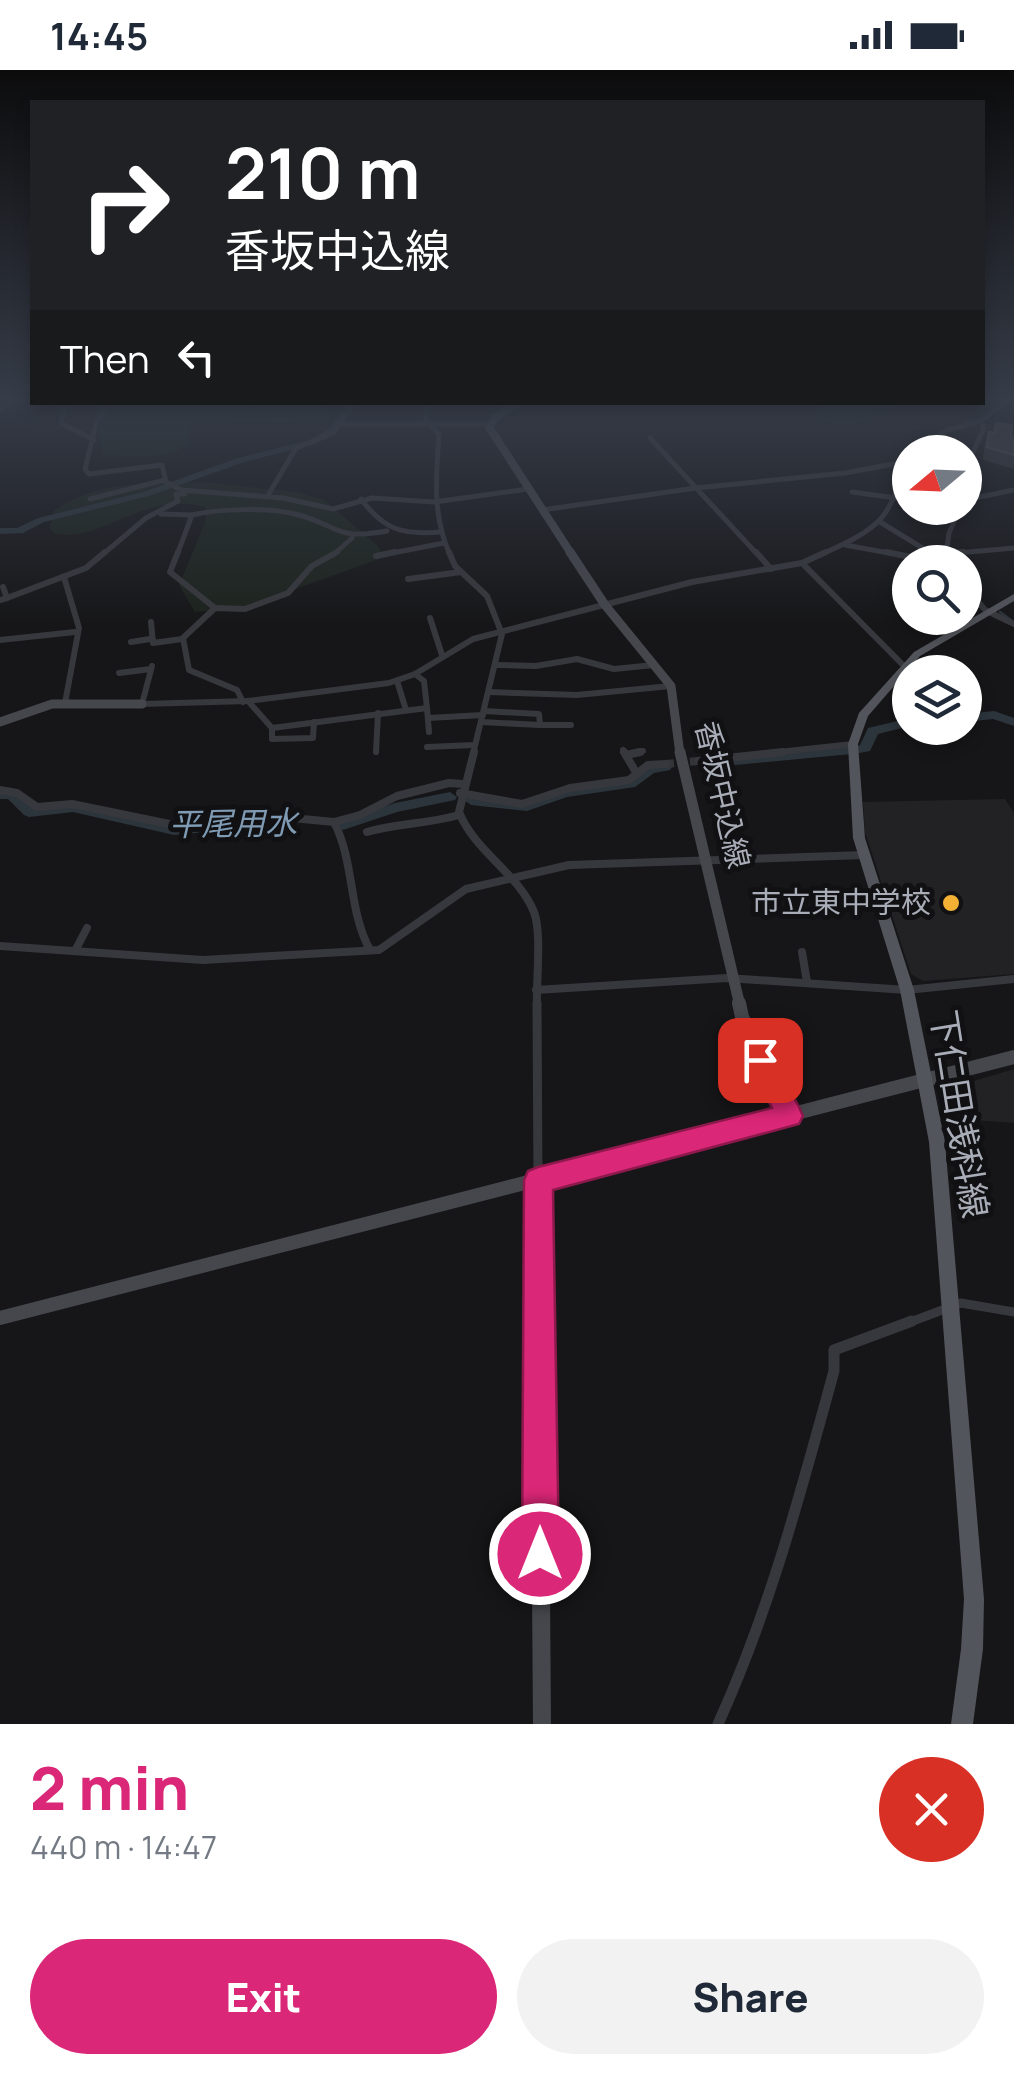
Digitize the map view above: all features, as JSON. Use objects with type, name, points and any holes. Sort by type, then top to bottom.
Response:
[{"type":"main road","name":"香坂中込線","points":[[518,473],[605,605],[672,686],[680,755],[746,1029],[790,1116]]},
{"type":"main road","name":"下仁田浅科線","points":[[917,655],[1014,597]]},
{"type":"main road","name":"下仁田浅科線","points":[[892,682],[863,715],[853,744],[856,823],[907,990],[939,1164],[974,1598],[962,1724]]},
{"type":"main road","points":[[0,722],[32,706],[142,704]]},
{"type":"main road","points":[[0,1318],[1014,1057]]},
{"type":"main road","points":[[538,1180],[542,1724]]},
{"type":"street","points":[[167,473],[168,483]]},
{"type":"street","points":[[267,497],[281,473]]},
{"type":"street","points":[[435,473],[444,543],[460,572],[484,591],[501,632],[459,815],[536,916],[538,1180]]},
{"type":"street","points":[[682,473],[770,569]]},
{"type":"street","points":[[542,510],[696,488],[853,473]]},
{"type":"street","points":[[90,499],[168,483],[203,494]]},
{"type":"street","points":[[2,587],[4,599],[91,565],[146,518],[178,502],[178,494],[267,497],[332,509],[394,496],[436,502],[528,489]]},
{"type":"street","points":[[982,497],[1014,490]]},
{"type":"street","points":[[852,492],[892,497]]},
{"type":"street","points":[[361,500],[387,530],[400,535],[440,532]]},
{"type":"street","points":[[119,672],[151,668],[142,704],[246,702],[397,681],[415,674],[464,642],[692,582],[802,563],[869,533],[892,504]]},
{"type":"street","points":[[158,512],[295,513],[336,535],[352,538],[387,530]]},
{"type":"street","points":[[191,514],[170,572],[181,586],[211,600],[214,608]]},
{"type":"street","points":[[880,522],[920,545]]},
{"type":"street","points":[[151,622],[153,643],[182,640],[214,608],[240,610],[280,598],[293,590],[312,566],[338,552],[352,538]]},
{"type":"street","points":[[376,556],[444,543]]},
{"type":"street","points":[[844,545],[892,554]]},
{"type":"street","points":[[982,554],[1014,548]]},
{"type":"street","points":[[802,563],[893,655]]},
{"type":"street","points":[[408,579],[460,572]]},
{"type":"street","points":[[64,577],[79,628],[75,632],[65,703]]},
{"type":"street","points":[[982,604],[1014,624]]},
{"type":"street","points":[[430,618],[442,655]]},
{"type":"street","points":[[0,640],[75,632]]},
{"type":"street","points":[[131,642],[150,639]]},
{"type":"street","points":[[182,640],[190,670],[237,690],[272,728],[272,739],[313,738],[314,722]]},
{"type":"street","points":[[496,664],[536,666],[578,659],[614,668],[657,665]]},
{"type":"street","points":[[415,674],[424,682],[430,732]]},
{"type":"street","points":[[397,681],[406,710]]},
{"type":"street","points":[[489,692],[577,695],[672,686]]},
{"type":"street","points":[[272,728],[427,708]]},
{"type":"street","points":[[376,752],[378,713]]},
{"type":"street","points":[[428,718],[482,716],[540,726],[571,725]]},
{"type":"street","points":[[699,761],[853,744]]},
{"type":"street","points":[[428,747],[474,746]]},
{"type":"street","points":[[636,774],[624,752],[644,752]]},
{"type":"street","points":[[0,790],[16,793],[36,807],[72,804],[179,826],[282,817],[334,822],[360,815],[397,796],[449,783],[522,804],[570,788],[628,780],[648,765],[666,764]]},
{"type":"street","points":[[367,832],[392,824],[421,826],[459,815]]},
{"type":"street","points":[[334,822],[345,843],[358,933],[370,950]]},
{"type":"street","points":[[0,946],[203,960],[370,950],[389,946],[406,928],[440,910],[466,889],[576,864],[864,855]]},
{"type":"street","points":[[76,949],[87,928]]},
{"type":"street","points":[[802,952],[808,982]]},
{"type":"street","points":[[536,990],[734,979],[907,990],[1014,979]]},
{"type":"street","points":[[718,1724],[746,1662],[783,1558],[834,1371],[834,1350],[961,1303],[1014,1312]]},
{"type":"shaded area","points":[[202,482],[297,492],[324,500],[377,545],[385,557],[245,607],[195,612],[179,585],[206,520],[206,508],[164,505],[72,535],[54,533],[49,528],[54,511],[106,488]]},
{"type":"shaded area","name":"市立東中学校","points":[[1005,799],[1014,813],[1014,974],[923,981],[911,974],[865,832],[863,802]]},
{"type":"shaded area","points":[[1014,1069],[1014,1123],[946,1118],[941,1091]]},
{"type":"waterway","points":[[0,531],[19,531],[41,520],[146,494],[204,473]]},
{"type":"waterway","points":[[1000,612],[1011,620]]},
{"type":"waterway","name":"平尾用水","points":[[982,716],[994,715],[1014,722]]},
{"type":"waterway","name":"平尾用水","points":[[859,749],[865,748],[873,731],[892,726]]},
{"type":"waterway","name":"平尾用水","points":[[704,764],[847,751]]},
{"type":"waterway","name":"平尾用水","points":[[471,800],[527,806],[565,793],[630,784],[650,769],[665,767]]},
{"type":"waterway","name":"平尾用水","points":[[0,794],[12,794],[29,812],[72,808]]},
{"type":"waterway","name":"平尾用水","points":[[343,825],[395,808],[450,797]]},
{"type":"waterway","name":"平尾用水","points":[[78,809],[174,830],[237,824]]},
{"type":"tunnel","points":[[666,764],[699,761]]},
{"type":"place","name":"市立東中学校","points":[[951,903]]},
{"type":"route","points":[[540,1554],[538,1180],[790,1116],[760,1060]]}]
